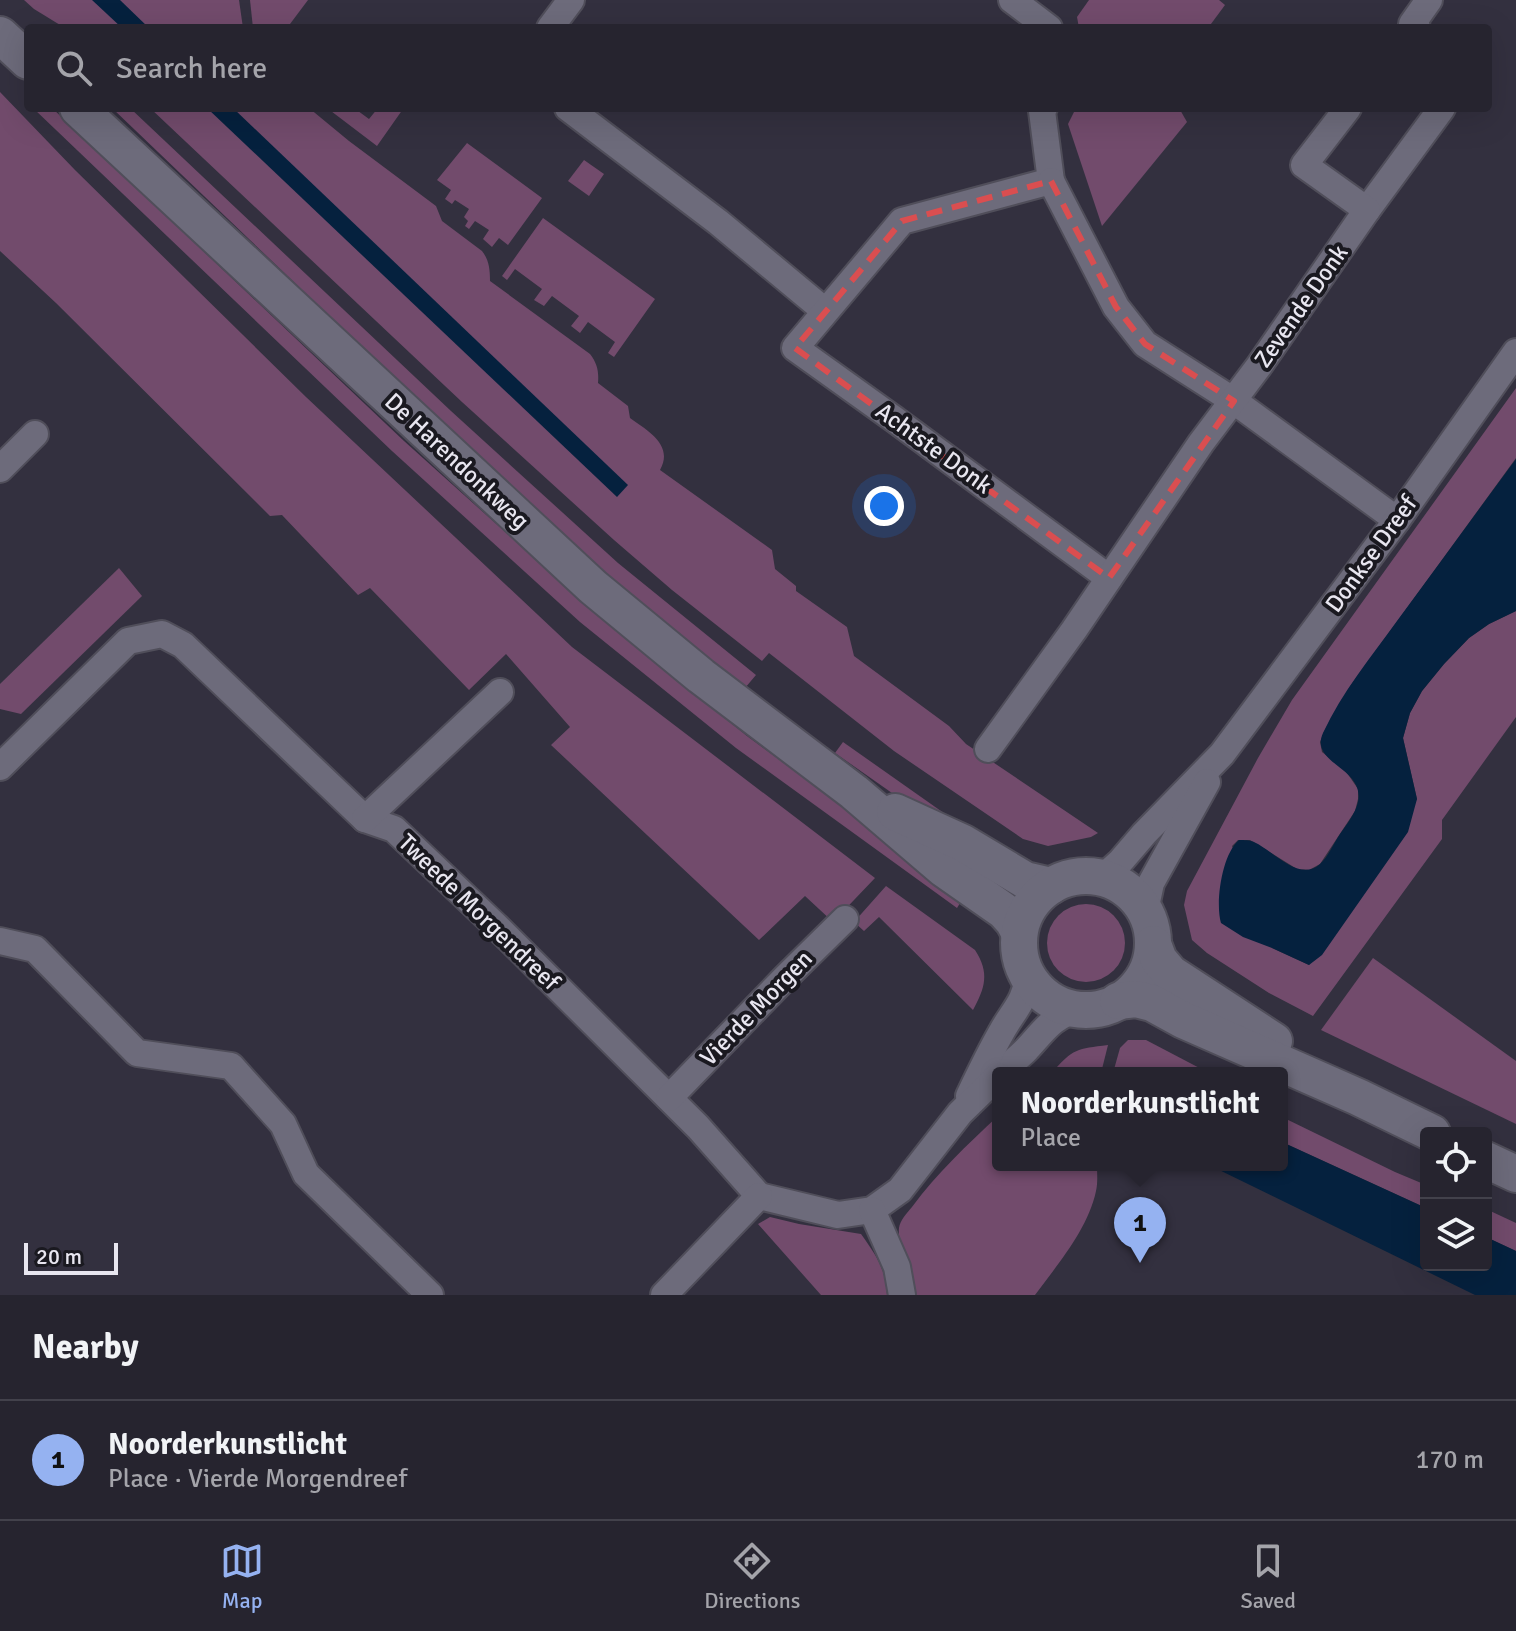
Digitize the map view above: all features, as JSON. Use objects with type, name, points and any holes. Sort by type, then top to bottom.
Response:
[{"type":"main road","points":[[0,35],[24,57]]},
{"type":"main road","name":"De Harendonkweg","points":[[82,112],[593,587],[701,676],[854,792],[944,869],[1004,911],[1019,932]]},
{"type":"main road","name":"De Harendonkweg","points":[[854,792],[963,843],[1025,880],[1051,886]]},
{"type":"main road","points":[[1149,928],[1149,966],[1137,987],[1118,1001],[1099,1009],[1078,1009],[1049,999],[1037,990],[1021,963],[1019,932],[1039,894],[1065,879],[1080,876],[1110,880],[1136,898],[1149,928],[1159,960],[1170,973],[1358,1097]]},
{"type":"main road","points":[[1118,1001],[1136,999],[1152,1003],[1420,1127]]},
{"type":"main road","points":[[1492,1163],[1516,1174]]},
{"type":"street","points":[[553,24],[571,0]]},
{"type":"street","points":[[1012,0],[1044,24]]},
{"type":"street","points":[[1415,24],[1429,0]]},
{"type":"street","points":[[573,112],[718,222],[825,311]]},
{"type":"street","points":[[1042,112],[1051,181],[1116,307],[1145,344],[1234,401],[1397,520]]},
{"type":"street","points":[[1345,112],[1304,165],[1367,210]]},
{"type":"street","name":"Zevende Donk","points":[[1234,401],[1439,112]]},
{"type":"street","name":"Achtste Donk","points":[[1051,181],[902,221],[795,348],[1109,578]]},
{"type":"street","name":"Donkse Dreef","points":[[1095,876],[1110,871],[1120,862],[1222,754],[1397,520],[1516,352]]},
{"type":"street","points":[[988,749],[1201,443],[1234,401]]},
{"type":"street","points":[[0,469],[35,434]]},
{"type":"street","name":"Tweede Morgendreef","points":[[0,767],[13,739],[128,641],[162,634],[183,645],[365,819],[394,829],[698,1127],[759,1196]]},
{"type":"street","points":[[365,819],[500,692]]},
{"type":"street","name":"Donkse Dreef","points":[[1149,928],[1151,883],[1222,754]]},
{"type":"street","name":"Vierde Morgen","points":[[669,1098],[845,919]]},
{"type":"street","points":[[0,941],[35,949],[137,1053],[231,1066],[283,1124],[306,1174],[430,1295]]},
{"type":"street","points":[[960,1113],[1002,1030],[1021,1004],[1028,977]]},
{"type":"street","points":[[1008,1067],[1048,1024],[1063,1013],[1078,1009]]},
{"type":"street","points":[[664,1295],[759,1196],[838,1215],[872,1210],[900,1190],[960,1113],[992,1083]]},
{"type":"street","points":[[872,1210],[897,1267],[902,1295]]},
{"type":"highlighted area","points":[[1051,181],[1116,307],[1145,344],[1234,401],[1109,578],[795,348],[902,221]]},
{"type":"shaded area","points":[[24,0],[239,0],[242,24],[58,24]]},
{"type":"shaded area","points":[[250,0],[308,0],[290,24],[253,24]]},
{"type":"shaded area","points":[[1089,0],[1219,0],[1225,5],[1211,24],[1078,24],[1077,17]]},
{"type":"shaded area","points":[[0,92],[306,397],[572,647],[875,878],[833,922],[805,896],[759,940],[551,745],[570,727],[506,654],[469,690],[370,588],[358,595],[282,515],[270,516],[0,251]]},
{"type":"shaded area","points":[[37,112],[56,112],[404,441],[592,610],[747,736],[965,895],[957,908],[736,748],[580,622],[392,451]]},
{"type":"shaded area","points":[[116,112],[134,112],[451,411],[618,563],[756,675],[745,688],[606,573],[437,419]]},
{"type":"shaded area","points":[[154,112],[314,112],[436,206],[442,221],[482,251],[489,265],[490,281],[590,354],[597,367],[598,383],[628,406],[630,418],[661,446],[664,453],[660,470],[772,550],[775,569],[796,586],[796,591],[847,627],[854,656],[949,726],[966,744],[1098,833],[1048,846],[1023,839],[894,751],[769,653],[762,661],[614,540],[462,402]]},
{"type":"shaded area","points":[[332,112],[359,112],[369,119],[375,112],[401,112],[377,146]]},
{"type":"shaded area","points":[[1074,112],[1181,112],[1187,122],[1102,226],[1068,124]]},
{"type":"shaded area","points":[[467,143],[542,198],[508,245],[499,238],[492,247],[483,239],[489,230],[475,221],[469,229],[465,226],[468,221],[464,217],[469,209],[455,200],[452,204],[445,199],[451,190],[437,180]]},
{"type":"shaded area","points":[[584,160],[604,174],[589,196],[568,181]]},
{"type":"shaded area","points":[[543,218],[655,299],[614,357],[608,353],[615,342],[588,322],[580,333],[571,326],[579,316],[552,296],[544,306],[534,300],[542,289],[515,269],[507,280],[502,276]]},
{"type":"shaded area","points":[[1516,388],[1516,458],[1351,685],[1320,742],[1322,752],[1345,770],[1358,789],[1355,811],[1320,864],[1309,870],[1297,869],[1250,840],[1238,840],[1232,846],[1272,948],[1309,965],[1417,799],[1403,738],[1410,713],[1422,691],[1469,638],[1516,611],[1516,717],[1442,820],[1442,839],[1313,1016],[1269,993],[1192,940],[1184,905],[1187,891],[1292,700]]},
{"type":"shaded area","points":[[119,568],[142,596],[21,714],[0,709],[0,684]]},
{"type":"shaded area","points":[[843,742],[975,835],[972,838],[892,793],[835,753]]},
{"type":"shaded area","points":[[886,886],[975,950],[983,966],[984,980],[973,1010],[879,917],[864,931],[854,922]]},
{"type":"shaded area","points":[[1086,904],[1101,907],[1113,916],[1122,928],[1125,943],[1122,958],[1113,970],[1101,979],[1086,982],[1071,979],[1059,970],[1050,958],[1047,943],[1050,928],[1059,916],[1071,907]]},
{"type":"shaded area","points":[[1373,958],[1516,1061],[1516,1124],[1321,1030]]},
{"type":"shaded area","points":[[1128,1040],[1146,1040],[1198,1067],[1115,1067],[1120,1048]]},
{"type":"shaded area","points":[[1108,1045],[1102,1067],[1058,1067],[1076,1051]]},
{"type":"shaded area","points":[[1288,1120],[1420,1182],[1420,1205],[1288,1145]]},
{"type":"shaded area","points":[[992,1122],[992,1171],[1097,1171],[1096,1191],[1086,1219],[1071,1246],[1035,1295],[915,1295],[900,1243],[901,1222],[964,1149]]},
{"type":"shaded area","points":[[1492,1212],[1516,1223],[1516,1251],[1492,1240]]},
{"type":"shaded area","points":[[770,1217],[861,1234],[885,1277],[887,1295],[821,1295],[758,1224]]},
{"type":"water","points":[[92,0],[120,0],[145,24],[118,24]]},
{"type":"water","points":[[211,112],[237,112],[628,485],[617,497]]},
{"type":"water","points":[[1516,459],[1516,611],[1469,638],[1422,691],[1410,713],[1403,738],[1417,799],[1408,832],[1322,955],[1309,965],[1243,937],[1221,923],[1219,914],[1221,879],[1233,847],[1239,840],[1251,841],[1303,870],[1312,869],[1326,858],[1355,811],[1358,790],[1354,781],[1324,752],[1321,743],[1323,733],[1357,675]]},
{"type":"water","points":[[1288,1145],[1420,1205],[1420,1268],[1221,1171],[1288,1171]]},
{"type":"water","points":[[1492,1240],[1516,1251],[1516,1295],[1475,1295],[1426,1271],[1492,1271]]},
{"type":"place","name":"Noorderkunstlicht","points":[[1140,1263]]}]
